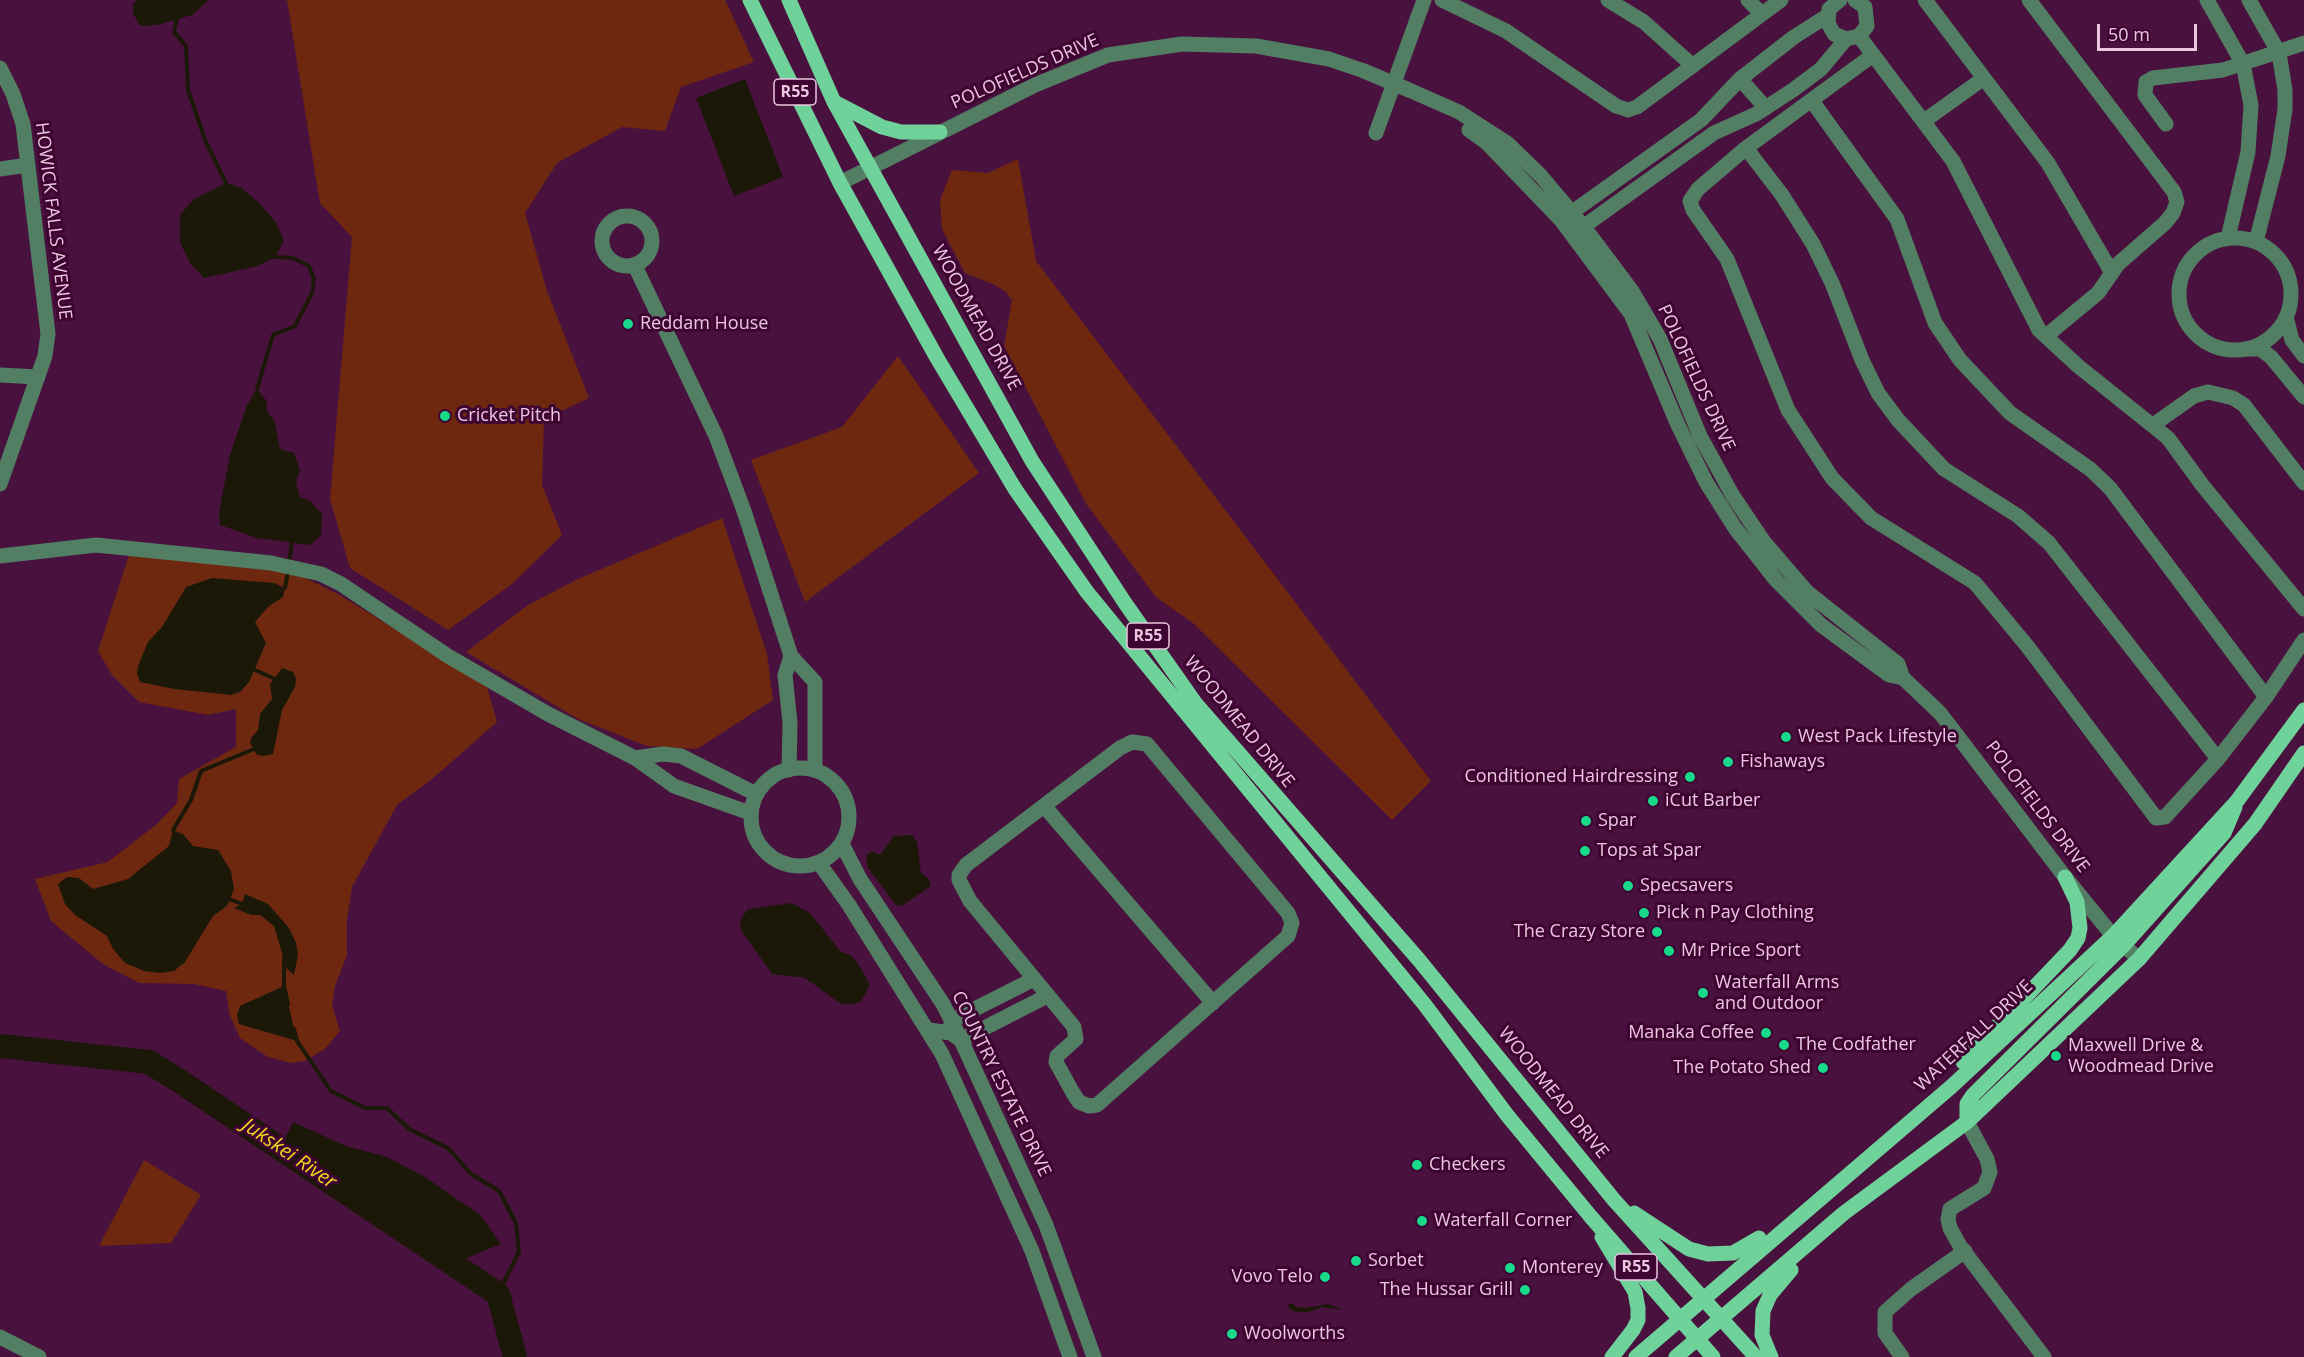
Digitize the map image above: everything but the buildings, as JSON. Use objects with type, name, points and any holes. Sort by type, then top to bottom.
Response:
[{"type":"main road","name":"WOODMEAD DRIVE","points":[[750,0],[840,183],[955,388],[1016,489],[1087,592],[1410,987],[1507,1115],[1591,1217],[1713,1357]]},
{"type":"main road","name":"WOODMEAD DRIVE","points":[[789,0],[834,102],[1032,461],[1125,603],[1196,704],[1419,960],[1614,1200],[1756,1357]]},
{"type":"main road","points":[[834,102],[882,127],[901,132],[940,132]]},
{"type":"main road","name":"WATERFALL DRIVE","points":[[1636,1357],[1795,1217],[1952,1086],[2119,941],[2236,801],[2304,710]]},
{"type":"main road","points":[[1676,1357],[1844,1213],[1967,1122],[2139,959],[2255,825],[2304,753]]},
{"type":"main road","points":[[1952,1086],[1961,1065],[2070,950],[2078,938],[2080,928],[2078,909],[2065,877]]},
{"type":"main road","points":[[1967,1122],[1967,1104],[1973,1095],[2119,941]]},
{"type":"main road","points":[[1614,1200],[1677,1242],[1708,1254],[1733,1253],[1795,1217]]},
{"type":"main road","points":[[1771,1357],[1761,1325],[1763,1311],[1770,1295],[1844,1213]]},
{"type":"main road","points":[[1591,1217],[1611,1255],[1635,1292],[1638,1308],[1638,1320],[1634,1330],[1612,1357]]},
{"type":"street","points":[[1376,133],[1424,0]]},
{"type":"street","points":[[1442,0],[1506,31],[1622,109],[1637,107],[1781,0]]},
{"type":"street","points":[[1608,0],[1644,22],[1693,66]]},
{"type":"street","points":[[1748,0],[1762,14]]},
{"type":"street","points":[[1925,0],[2048,163],[2112,273]]},
{"type":"street","points":[[2028,0],[2174,192],[2177,202],[2174,213],[2126,256],[2098,293],[2046,336]]},
{"type":"street","points":[[2207,0],[2243,64],[2251,105],[2242,183],[2228,238]]},
{"type":"street","points":[[2249,0],[2279,53],[2285,109],[2271,188],[2256,242]]},
{"type":"street","points":[[1566,216],[1701,120],[1740,79],[1794,37],[1827,16],[1837,1]]},
{"type":"street","points":[[1579,230],[1713,134],[1766,108],[1821,69],[1868,20],[1864,2]]},
{"type":"street","points":[[1827,16],[1834,34],[1853,38],[1873,54],[1924,121],[1964,181],[2028,311],[2046,336],[2168,438],[2203,486],[2304,609]]},
{"type":"street","points":[[2166,124],[2145,95],[2146,82],[2153,78],[2209,74],[2304,43]]},
{"type":"street","name":"POLOFIELDS DRIVE","points":[[840,183],[940,132],[1079,66],[1108,55],[1143,48],[1182,44],[1256,46],[1329,59],[1364,71],[1443,107],[1460,112],[1507,143],[1566,216],[1632,291],[1660,339],[1700,436],[1733,496],[1764,542],[1808,592],[1898,664],[1903,678],[1940,713],[2065,877],[2119,941],[2139,959]]},
{"type":"street","points":[[1873,54],[1746,148],[1694,193],[1691,205],[1727,260],[1788,410],[1832,478],[1871,518],[1975,583],[2028,647],[2153,816],[2161,819],[2165,818],[2218,759],[2266,697],[2304,640]]},
{"type":"street","name":"HOWICK FALLS AVENUE","points":[[0,68],[13,94],[23,124],[48,334],[45,356],[0,484]]},
{"type":"street","points":[[1924,121],[1984,78]]},
{"type":"street","points":[[1740,79],[1766,108]]},
{"type":"street","points":[[1812,101],[1897,219],[1935,323],[1960,360],[2010,413],[2090,468],[2110,488],[2266,697]]},
{"type":"street","points":[[1701,120],[1713,134]]},
{"type":"street","points":[[1746,148],[1782,195],[1813,244],[1832,283],[1862,360],[1878,393],[1898,420],[1944,469],[2018,516],[2049,543],[2218,759]]},
{"type":"street","points":[[0,170],[28,165]]},
{"type":"street","points":[[2304,356],[2292,340],[2286,317],[2291,292],[2285,267],[2267,248],[2256,242],[2228,238],[2205,247],[2188,263],[2181,278],[2178,293],[2181,310],[2187,324],[2211,345],[2227,350],[2260,350],[2271,357],[2304,397]]},
{"type":"street","points":[[635,266],[716,436],[744,511],[790,656],[813,678],[816,686],[815,770]]},
{"type":"street","points":[[2250,349],[2270,338],[2286,317]]},
{"type":"street","points":[[0,375],[38,377]]},
{"type":"street","points":[[2153,425],[2194,396],[2208,393],[2233,398],[2244,405],[2304,483]]},
{"type":"street","points":[[0,556],[96,545],[271,563],[307,570],[341,585],[448,656],[538,708],[635,758],[685,792],[750,813]]},
{"type":"street","points":[[789,770],[790,723],[785,675],[790,656]]},
{"type":"street","points":[[1136,741],[1147,744],[1291,918],[1288,936],[1093,1106],[1079,1102],[1058,1067],[1057,1056],[1076,1039],[1077,1034],[1034,979],[970,901],[959,880],[966,865],[1120,748],[1136,741]]},
{"type":"street","points":[[635,758],[651,754],[681,756],[756,794]]},
{"type":"street","points":[[802,767],[829,776],[840,787],[847,800],[849,823],[842,844],[819,863],[799,867],[779,863],[762,851],[752,833],[750,813],[756,794],[770,779],[789,770],[802,767]]},
{"type":"street","points":[[1045,807],[1213,1003]]},
{"type":"street","name":"COUNTRY ESTATE DRIVE","points":[[842,844],[860,879],[954,1031],[1046,1225],[1094,1357]]},
{"type":"street","points":[[819,863],[849,905],[942,1054],[1032,1251],[1070,1357]]},
{"type":"street","points":[[942,1054],[954,1031],[1034,979]]},
{"type":"street","points":[[929,1030],[954,1031],[1047,996]]},
{"type":"street","points":[[1967,1122],[1987,1159],[1990,1172],[1984,1188],[1950,1209],[1948,1219],[1950,1228],[2044,1357]]},
{"type":"street","points":[[1902,1357],[1885,1333],[1885,1312],[1911,1289],[1965,1251]]},
{"type":"street","points":[[0,1337],[39,1357]]},
{"type":"shaded area","points":[[287,0],[725,0],[754,62],[681,87],[665,131],[622,127],[557,163],[525,213],[547,291],[589,398],[544,419],[542,485],[562,535],[512,584],[448,630],[350,568],[330,499],[352,237],[320,203]]},
{"type":"shaded area","points":[[1018,159],[1036,261],[1431,781],[1392,820],[1193,623],[1156,597],[1087,505],[1004,346],[1012,300],[1006,292],[995,285],[965,273],[942,229],[940,200],[952,170],[988,173]]},
{"type":"shaded area","points":[[898,356],[979,473],[805,602],[751,460],[842,427]]},
{"type":"shaded area","points":[[722,518],[767,654],[773,700],[697,749],[647,746],[578,719],[466,652],[528,605],[578,579]]},
{"type":"shaded area","points":[[129,555],[295,573],[340,595],[487,687],[497,722],[432,779],[397,805],[352,887],[347,920],[347,955],[335,986],[332,1005],[340,1031],[325,1049],[304,1061],[291,1063],[268,1057],[240,1038],[229,1013],[226,991],[194,984],[139,983],[103,964],[51,921],[35,879],[108,862],[157,824],[177,803],[179,779],[236,747],[236,709],[208,715],[139,702],[112,675],[98,651]]},
{"type":"shaded area","points":[[144,1160],[201,1195],[171,1243],[99,1246]]},
{"type":"water","points":[[137,0],[209,0],[192,15],[157,25],[144,26],[139,25],[133,13],[133,3]]},
{"type":"water","points":[[745,79],[783,177],[734,196],[696,98]]},
{"type":"water","points":[[226,183],[242,188],[258,202],[276,222],[284,241],[275,257],[258,266],[204,278],[190,263],[180,243],[180,215],[194,199]]},
{"type":"water","points":[[257,389],[266,400],[268,413],[274,420],[280,449],[294,453],[300,470],[296,483],[300,497],[310,501],[322,514],[321,535],[310,545],[257,538],[220,525],[219,512],[230,455],[247,405]]},
{"type":"water","points":[[212,578],[274,583],[285,588],[283,597],[269,606],[255,622],[266,643],[249,682],[240,692],[231,695],[174,689],[140,682],[137,673],[138,666],[148,642],[162,627],[186,587]]},
{"type":"water","points":[[282,668],[293,672],[296,678],[295,687],[282,710],[273,754],[257,755],[250,743],[251,738],[258,730],[260,714],[272,699],[270,684]]},
{"type":"water","points":[[173,830],[183,834],[193,846],[218,850],[231,871],[234,889],[227,906],[213,916],[185,962],[174,971],[160,973],[144,971],[125,963],[113,949],[107,936],[75,915],[65,904],[58,884],[67,877],[79,878],[93,889],[128,879],[169,846]]},
{"type":"water","points":[[912,835],[917,842],[921,873],[928,878],[931,886],[903,905],[897,906],[868,868],[866,855],[872,851],[880,855],[894,836]]},
{"type":"water","points":[[245,894],[268,904],[289,928],[296,943],[298,955],[294,975],[287,969],[274,926],[260,915],[251,915],[234,908],[242,904]]},
{"type":"water","points":[[792,903],[810,913],[840,951],[852,956],[859,965],[870,985],[861,1001],[855,1004],[841,1004],[805,978],[772,974],[741,930],[740,920],[748,909]]},
{"type":"water","points":[[284,986],[297,1041],[239,1024],[237,1015],[240,1006]]},
{"type":"water","points":[[293,1122],[346,1146],[387,1157],[425,1177],[480,1215],[501,1244],[454,1263],[429,1237],[382,1203],[275,1158]]},
{"type":"water","points":[[1292,1303],[1296,1307],[1305,1308],[1328,1304],[1343,1310],[1322,1307],[1309,1312],[1297,1312],[1289,1309],[1288,1304]]},
{"type":"waterway","points":[[177,18],[174,32],[186,46],[188,90],[205,140],[226,183]]},
{"type":"waterway","points":[[257,389],[273,335],[295,326],[312,293],[314,279],[309,266],[293,258],[275,257]]},
{"type":"waterway","points":[[289,564],[292,541]]},
{"type":"waterway","points":[[285,588],[288,571]]},
{"type":"waterway","points":[[255,670],[273,678]]},
{"type":"waterway","points":[[173,830],[191,800],[201,771],[254,749]]},
{"type":"waterway","points":[[229,899],[242,904]]},
{"type":"waterway","points":[[284,957],[284,986],[288,1004]]},
{"type":"waterway","points":[[294,1029],[297,1041],[331,1091],[365,1108],[387,1108],[409,1129],[448,1148],[471,1174],[499,1191],[516,1223],[519,1252],[498,1294]]},
{"type":"waterway","name":"Jukskei River","points":[[0,1046],[149,1062],[498,1294],[515,1357]]},
{"type":"place","name":"Reddam House","points":[[628,324]]},
{"type":"place","name":"Cricket Pitch","points":[[445,416]]},
{"type":"place","name":"West Pack Lifestyle","points":[[1786,737]]},
{"type":"place","name":"Fishaways","points":[[1728,762]]},
{"type":"place","name":"Conditioned Hairdressing","points":[[1690,777]]},
{"type":"place","name":"iCut Barber","points":[[1653,801]]},
{"type":"place","name":"Spar","points":[[1586,821]]},
{"type":"place","name":"Tops at Spar","points":[[1585,851]]},
{"type":"place","name":"Specsavers","points":[[1628,886]]},
{"type":"place","name":"Pick n Pay Clothing","points":[[1644,913]]},
{"type":"place","name":"The Crazy Store","points":[[1657,932]]},
{"type":"place","name":"Mr Price Sport","points":[[1669,951]]},
{"type":"place","name":"Waterfall Arms and Outdoor","points":[[1703,993]]},
{"type":"place","name":"Manaka Coffee","points":[[1766,1033]]},
{"type":"place","name":"The Codfather","points":[[1784,1045]]},
{"type":"place","name":"Maxwell Drive & Woodmead Drive","points":[[2056,1056]]},
{"type":"place","name":"The Potato Shed","points":[[1823,1068]]},
{"type":"place","name":"Checkers","points":[[1417,1165]]},
{"type":"place","name":"Waterfall Corner","points":[[1422,1221]]},
{"type":"place","name":"Sorbet","points":[[1356,1261]]},
{"type":"place","name":"Monterey","points":[[1510,1268]]},
{"type":"place","name":"Vovo Telo","points":[[1325,1277]]},
{"type":"place","name":"The Hussar Grill","points":[[1525,1290]]},
{"type":"place","name":"Woolworths","points":[[1232,1334]]}]
